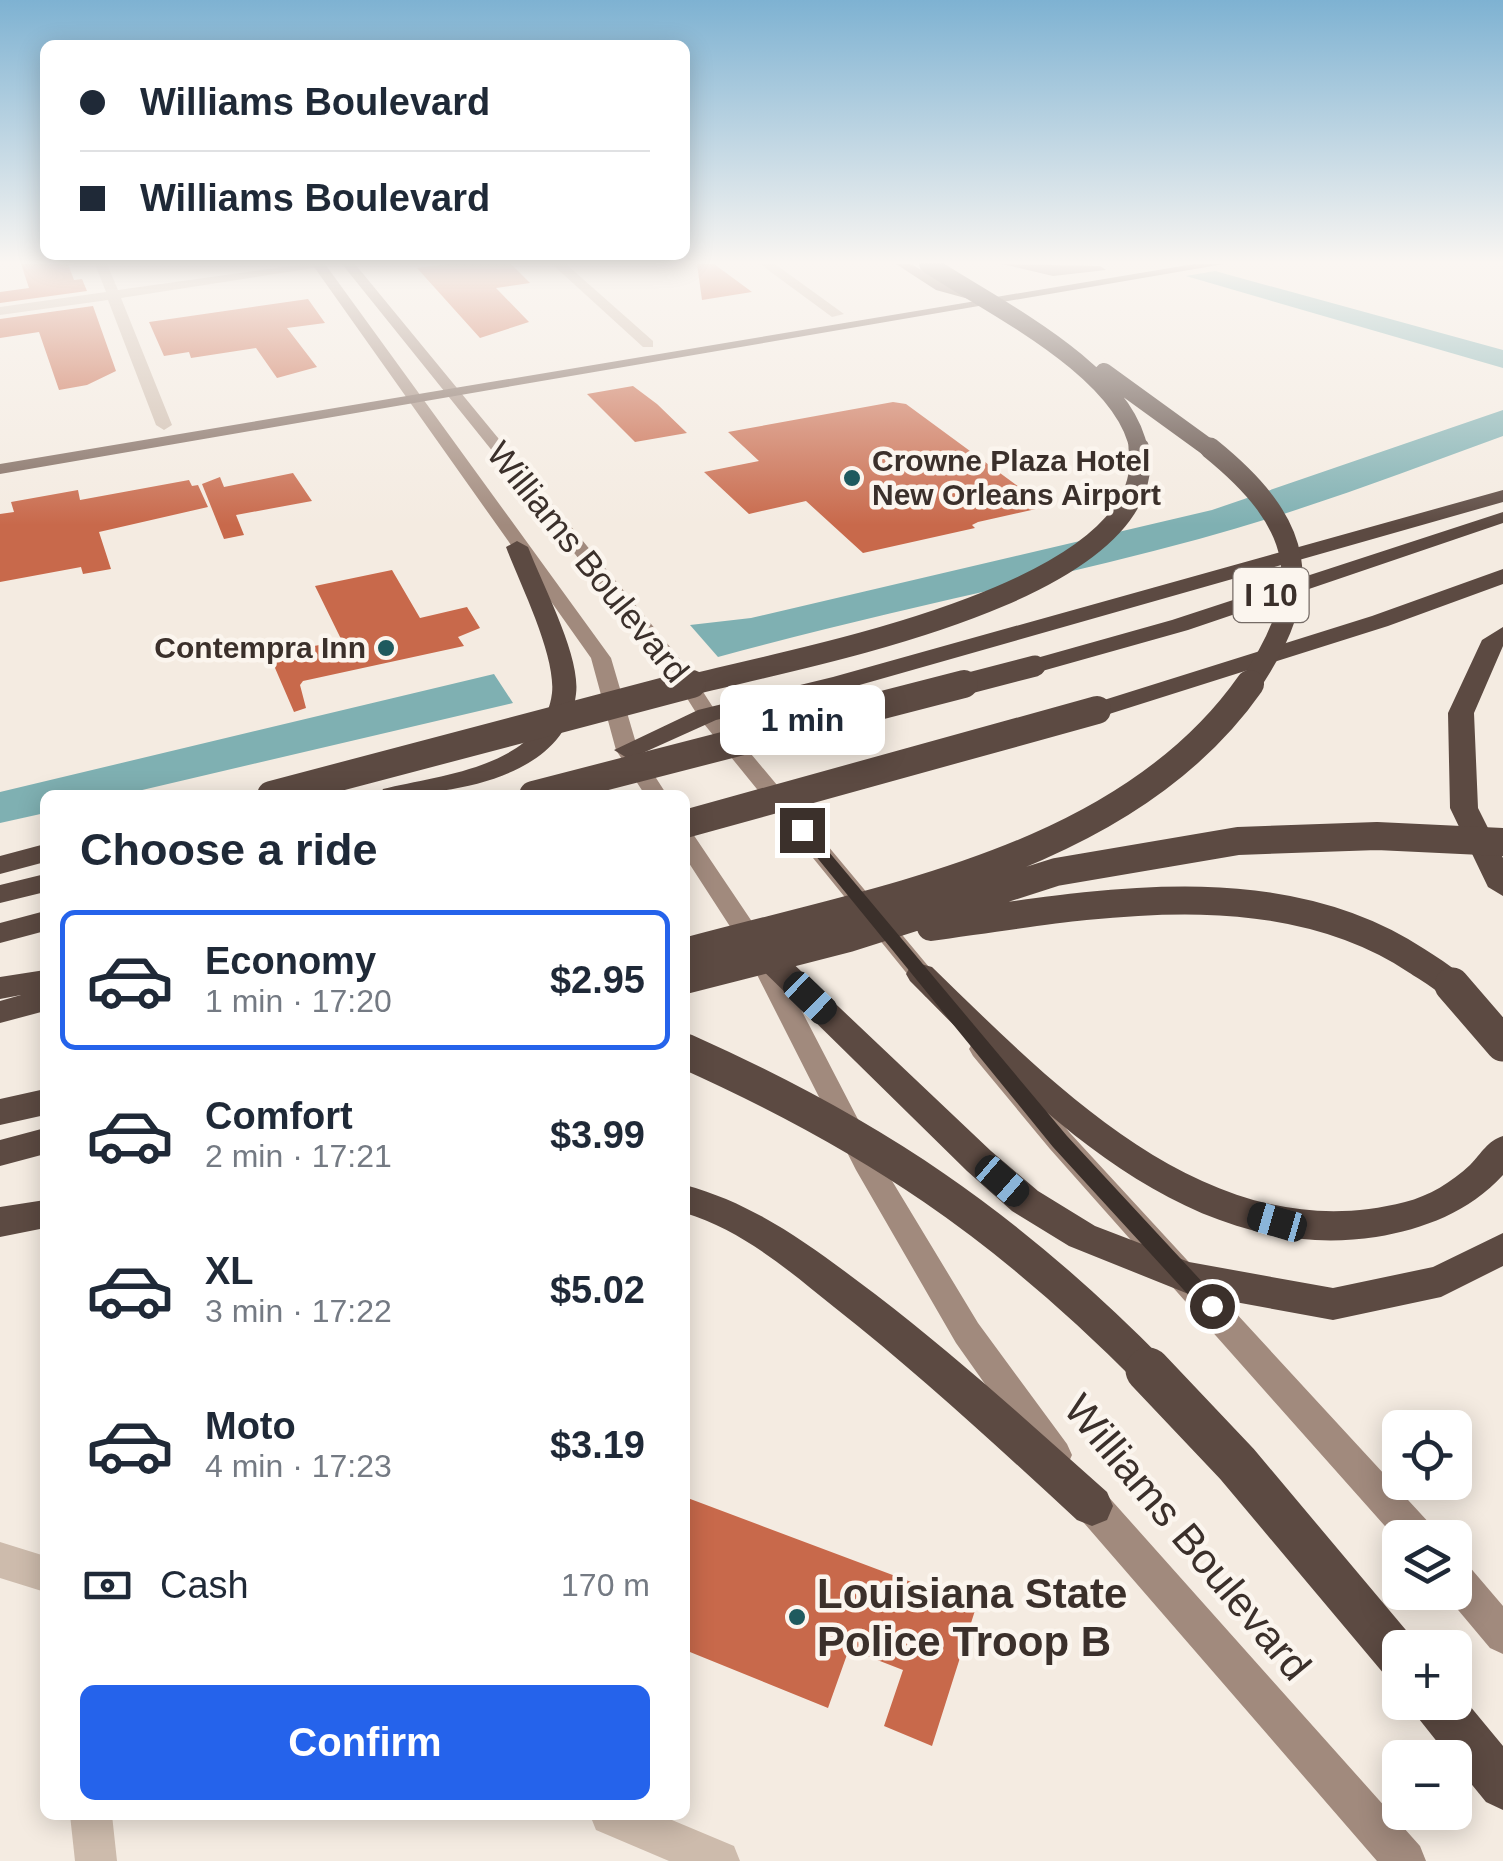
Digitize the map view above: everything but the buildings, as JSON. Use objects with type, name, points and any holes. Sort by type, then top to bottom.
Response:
[{"type":"highway","points":[[290,790],[966,612],[1034,584],[1089,552],[1124,518],[1141,477],[1140,434],[1108,392],[1046,351]]},
{"type":"highway","points":[[690,951],[993,864],[1091,821],[1168,772],[1222,727],[1256,682],[1278,638],[1296,570],[1278,526],[1246,481],[1200,438],[1073,351]]},
{"type":"highway","points":[[627,750],[707,715],[840,682],[1503,496]]},
{"type":"highway","name":"I 10","points":[[552,790],[1180,625],[1503,516]]},
{"type":"highway","points":[[410,790],[506,764],[546,740],[565,691],[518,547]]},
{"type":"highway","name":"I 10","points":[[690,823],[1097,710],[1346,632],[1503,576]]},
{"type":"highway","points":[[1503,634],[1494,640],[1461,714],[1464,808],[1503,887]]},
{"type":"highway","points":[[682,674],[714,690],[742,694],[840,682]]},
{"type":"highway","points":[[690,979],[849,938],[1056,872],[1238,841],[1377,836],[1503,842]]},
{"type":"highway","points":[[0,865],[40,854]]},
{"type":"highway","points":[[0,894],[40,884]]},
{"type":"highway","points":[[849,938],[1144,901],[1222,900],[1290,907],[1370,936],[1428,968],[1472,1002],[1503,1044]]},
{"type":"highway","points":[[0,932],[40,922]]},
{"type":"highway","points":[[754,944],[1025,1201],[1082,1236],[1186,1278],[1333,1304],[1441,1281],[1503,1248]]},
{"type":"highway","points":[[921,974],[1045,1096],[1186,1189],[1277,1222],[1333,1228],[1400,1218],[1440,1205],[1490,1170],[1503,1148]]},
{"type":"highway","points":[[0,988],[40,982]]},
{"type":"highway","points":[[0,1012],[40,1001]]},
{"type":"highway","points":[[690,1053],[794,1100],[909,1169],[1018,1250],[1102,1325],[1193,1418],[1382,1637]]},
{"type":"highway","points":[[0,1112],[40,1103]]},
{"type":"highway","points":[[0,1153],[40,1143]]},
{"type":"highway","points":[[690,1200],[717,1206],[790,1251],[919,1348],[1092,1506]]},
{"type":"highway","points":[[0,1222],[40,1215]]},
{"type":"highway","points":[[1451,1720],[1503,1785]]},
{"type":"main road","name":"Williams Boulevard","points":[[382,351],[518,547],[601,658],[627,750],[653,790]]},
{"type":"main road","name":"Williams Boulevard","points":[[416,351],[682,674],[707,715],[1060,1142],[1404,1520]]},
{"type":"main road","points":[[444,386],[615,351]]},
{"type":"main road","points":[[631,362],[630,358],[637,354],[656,351]]},
{"type":"main road","points":[[0,452],[164,425],[631,362],[685,351]]},
{"type":"main road","points":[[0,469],[412,391]]},
{"type":"main road","points":[[78,456],[108,443],[113,434]]},
{"type":"main road","name":"Williams Boulevard","points":[[690,847],[754,944],[866,1162],[967,1333],[1092,1506],[1404,1861]]},
{"type":"main road","points":[[1472,1598],[1503,1635]]},
{"type":"street","points":[[135,351],[164,425]]},
{"type":"street","points":[[0,1560],[40,1572]]},
{"type":"street","points":[[92,1820],[96,1861]]},
{"type":"street","points":[[623,1820],[719,1861]]},
{"type":"water","points":[[1444,351],[1503,351],[1503,368]]},
{"type":"water","points":[[1503,410],[1503,436],[1314,504],[1199,539],[718,657],[690,625],[751,618],[1212,510]]},
{"type":"water","points":[[494,674],[513,703],[142,790],[40,790],[40,814],[0,823],[0,792]]},
{"type":"place","name":"Crowne Plaza Hotel New Orleans Airport","points":[[852,478]]},
{"type":"place","name":"Contempra Inn","points":[[386,648]]},
{"type":"place","name":"Louisiana State Police Troop B","points":[[797,1617]]},
{"type":"route","points":[[802,830],[1060,1142],[1212,1306]]}]
